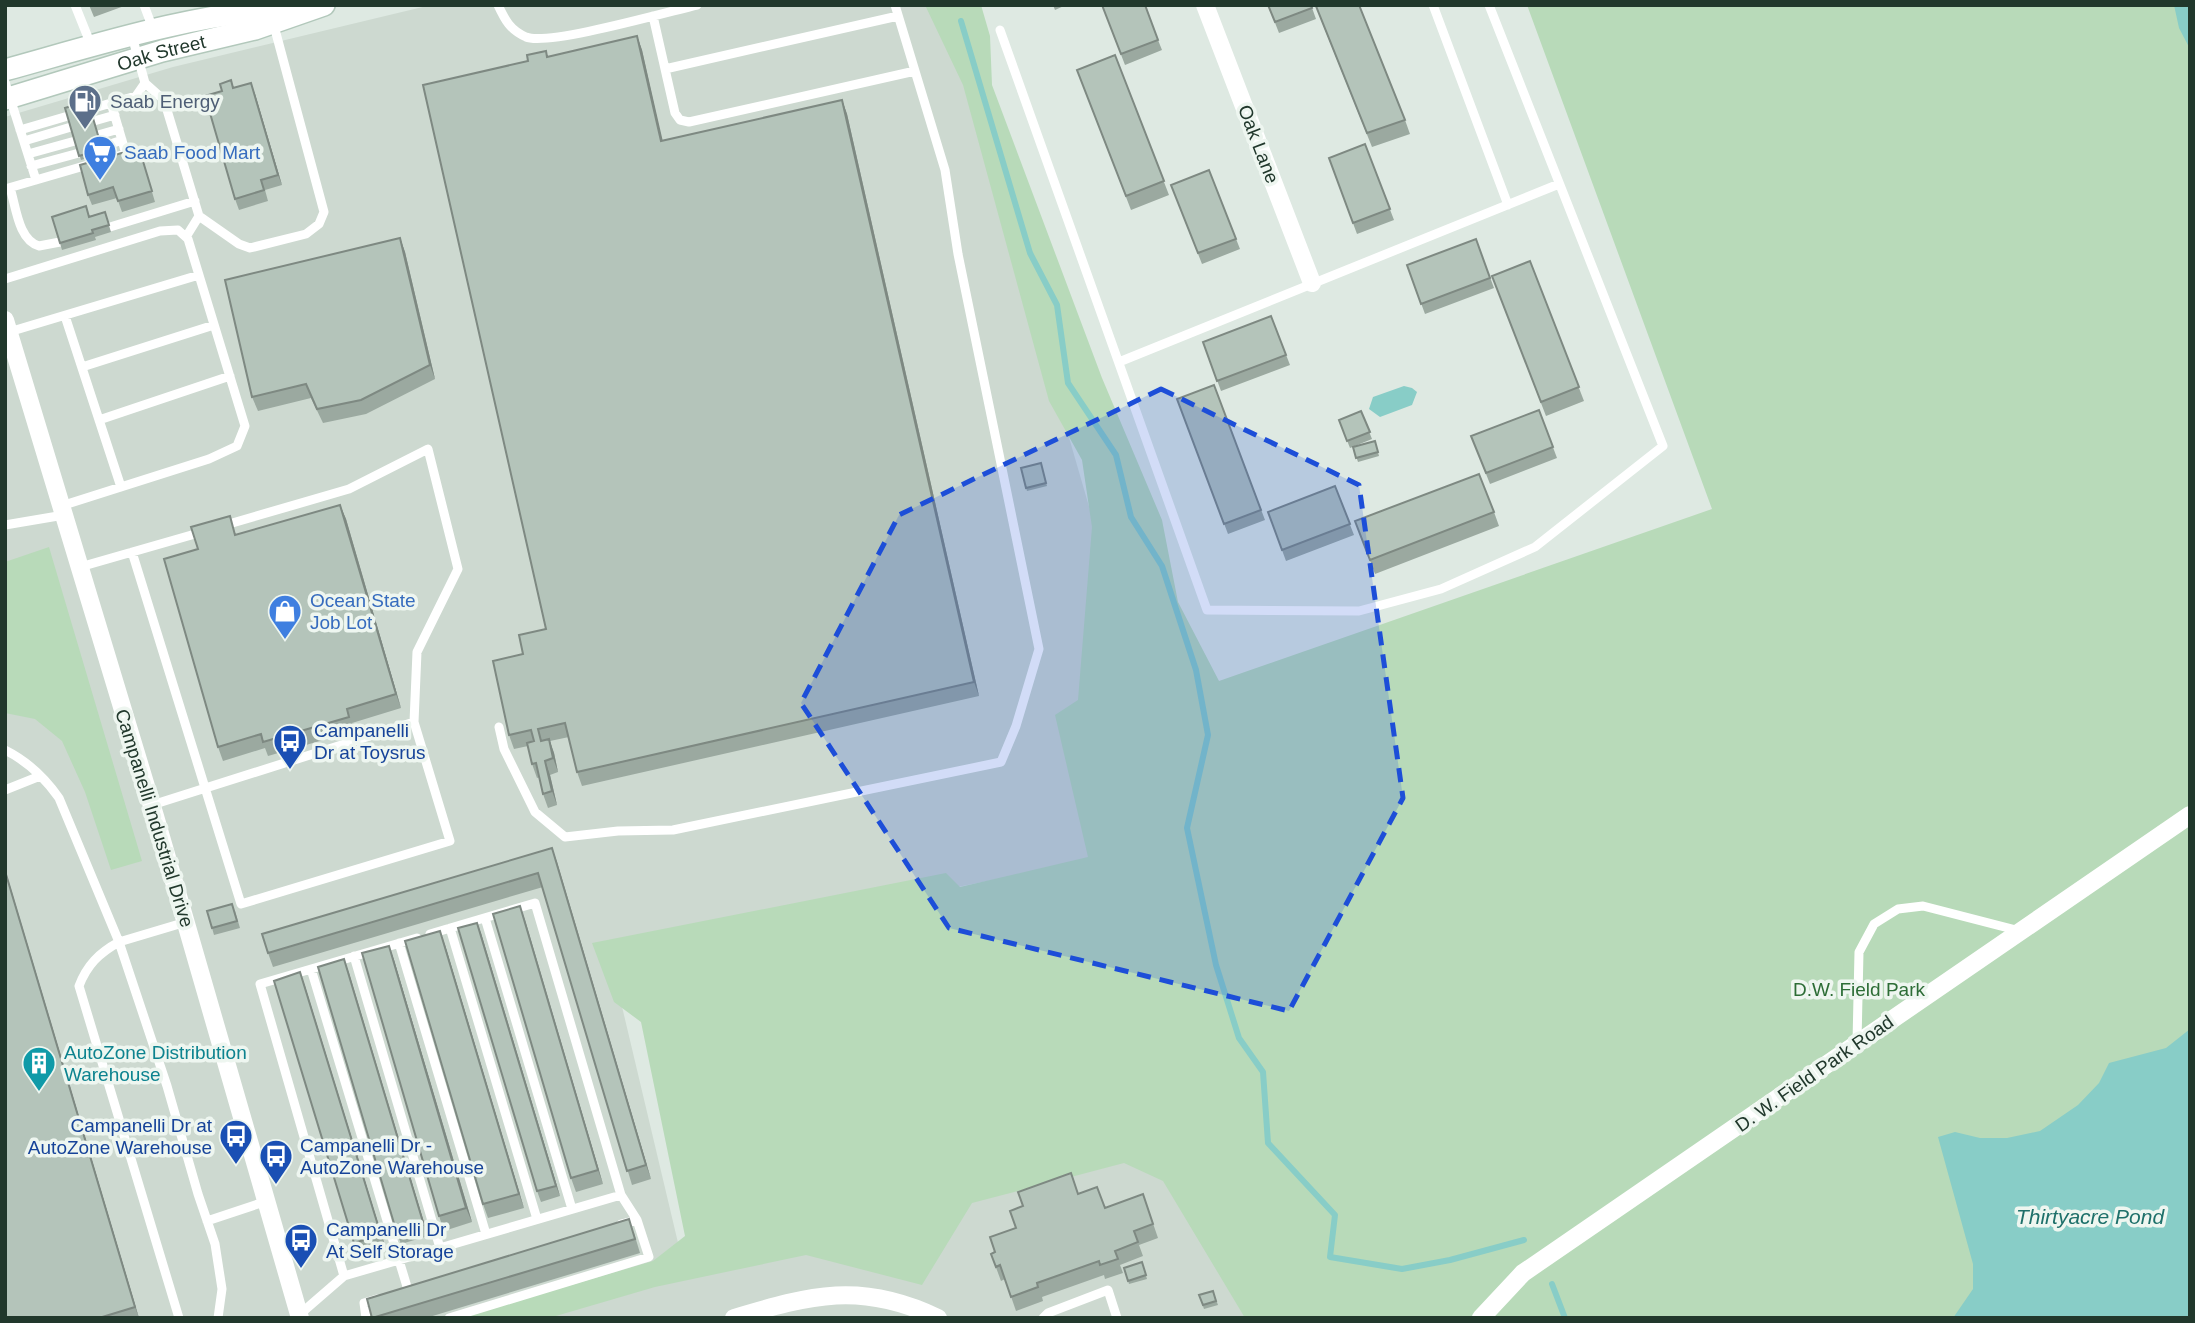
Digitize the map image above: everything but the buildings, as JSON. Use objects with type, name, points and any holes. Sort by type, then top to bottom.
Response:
[{"type":"main road","name":"Oak Street","points":[[7,93],[138,58],[272,16],[320,6]]},
{"type":"main road","name":"Oak Street","points":[[5,70],[241,12],[272,16]]},
{"type":"street","name":"Oak Lane","points":[[1205,5],[1312,283]]},
{"type":"street","name":"Campanelli Industrial Drive","points":[[7,326],[12,363],[63,510],[152,805],[299,1316]]},
{"type":"street","name":"D. W. Field Park Road","points":[[1481,1318],[1523,1273],[2190,815]]},
{"type":"street","points":[[734,1318],[821,1295],[858,1294],[902,1303],[938,1318]]},
{"type":"lane","points":[[75,5],[92,47]]},
{"type":"lane","points":[[144,5],[143,34],[138,58],[145,83],[164,100],[199,216],[239,244],[250,248],[306,234],[319,224],[324,212],[272,16]]},
{"type":"lane","points":[[498,5],[508,26],[528,38],[572,35],[697,5]]},
{"type":"lane","points":[[499,727],[504,748],[535,812],[565,837],[618,831],[673,830],[1001,762],[1016,726],[1039,649],[958,254],[945,170],[895,5]]},
{"type":"lane","points":[[1433,5],[1508,205]]},
{"type":"lane","points":[[1000,30],[1207,610],[1359,611],[1441,589],[1535,547],[1663,446],[1489,5]]},
{"type":"lane","points":[[653,16],[675,113],[680,120],[689,121],[915,71]]},
{"type":"lane","points":[[665,69],[898,16]]},
{"type":"lane","points":[[91,109],[136,96],[145,83]]},
{"type":"lane","points":[[7,93],[36,180]]},
{"type":"lane","points":[[111,103],[126,154],[113,158]]},
{"type":"lane","points":[[94,121],[115,114]]},
{"type":"lane","points":[[20,130],[68,116]]},
{"type":"lane","points":[[24,141],[71,127]]},
{"type":"lane","points":[[98,135],[119,129]]},
{"type":"lane","points":[[28,154],[75,141]]},
{"type":"lane","points":[[102,147],[122,141]]},
{"type":"lane","points":[[32,166],[79,153]]},
{"type":"lane","points":[[60,242],[39,246],[28,241],[8,189],[100,161]]},
{"type":"lane","points":[[1119,362],[1559,184]]},
{"type":"lane","points":[[110,227],[195,201]]},
{"type":"lane","points":[[186,237],[199,216]]},
{"type":"lane","points":[[5,279],[160,231],[178,230],[186,237],[199,275],[245,426],[237,446],[209,459],[121,487],[63,510],[5,525]]},
{"type":"lane","points":[[7,326],[65,316],[199,275]]},
{"type":"lane","points":[[65,316],[121,487]]},
{"type":"lane","points":[[82,367],[214,325]]},
{"type":"lane","points":[[99,420],[230,376]]},
{"type":"lane","points":[[80,567],[349,489],[428,449],[458,569],[417,652],[414,722],[450,841],[241,904],[132,552]]},
{"type":"lane","points":[[152,805],[414,722]]},
{"type":"lane","points":[[5,750],[22,758],[59,798],[119,943],[167,1086],[215,1244],[222,1289],[218,1318]]},
{"type":"lane","points":[[5,790],[40,776]]},
{"type":"lane","points":[[344,1276],[260,984],[535,903],[621,1195],[637,1220],[649,1257],[450,1318]]},
{"type":"lane","points":[[1857,1044],[1859,952],[1874,924],[1898,909],[1923,906],[2020,931]]},
{"type":"lane","points":[[485,918],[572,1209]]},
{"type":"lane","points":[[179,1318],[79,986],[87,967],[106,949],[186,922]]},
{"type":"lane","points":[[450,928],[537,1219]]},
{"type":"lane","points":[[399,943],[486,1234]]},
{"type":"lane","points":[[354,956],[440,1248]]},
{"type":"lane","points":[[311,969],[408,1290]]},
{"type":"lane","points":[[299,1316],[344,1276],[621,1195]]},
{"type":"lane","points":[[207,1221],[267,1201]]},
{"type":"lane","points":[[612,1227],[637,1220]]},
{"type":"lane","points":[[397,1293],[421,1286]]},
{"type":"lane","points":[[1043,1318],[1048,1313],[1108,1290],[1117,1318]]},
{"type":"lane","points":[[366,1318],[364,1304],[386,1297]]},
{"type":"highlighted area","points":[[1161,389],[1359,485],[1403,798],[1289,1011],[949,928],[801,703],[899,515]]},
{"type":"shaded area","points":[[431,5],[934,5],[967,85],[1101,548],[1099,859],[610,956],[684,1268],[1208,1133],[1262,1318],[5,1318],[5,117],[173,67]]},
{"type":"green space","name":"D.W. Field Park","points":[[925,5],[981,5],[990,36],[992,85],[1102,378],[1162,520],[1178,602],[1219,681],[1712,509],[1527,5],[2190,5],[2190,1318],[1245,1318],[1163,1181],[1124,1163],[972,1203],[922,1285],[806,1255],[655,1287],[549,1318],[459,1318],[653,1261],[685,1236],[641,1022],[614,1002],[592,943],[946,873],[960,887],[1088,857],[1055,715],[1078,700],[1092,527],[1082,460],[1049,401],[963,85]]},
{"type":"green space","points":[[49,547],[142,861],[111,870],[85,792],[62,741],[35,719],[5,713],[5,562]]},
{"type":"water","points":[[2174,5],[2190,5],[2190,49],[2179,28]]},
{"type":"water","points":[[1404,386],[1417,392],[1412,405],[1380,417],[1369,409],[1373,397]]},
{"type":"water","name":"Thirtyacre Pond","points":[[2190,1029],[2190,1318],[1953,1318],[1973,1289],[1973,1264],[1938,1137],[1955,1132],[1980,1138],[2007,1138],[2040,1131],[2078,1105],[2099,1083],[2109,1063],[2166,1048]]},
{"type":"waterway","points":[[961,21],[1030,253],[1057,305],[1068,383],[1116,455],[1131,517],[1162,566],[1196,670],[1208,735],[1187,828],[1216,965],[1239,1038],[1263,1072],[1268,1143],[1335,1215],[1330,1257],[1402,1269],[1450,1260],[1524,1240]]},
{"type":"waterway","points":[[1552,1284],[1565,1318]]},
{"type":"place","name":"Saab Energy","points":[[85,131]]},
{"type":"place","name":"Saab Food Mart","points":[[100,182]]},
{"type":"place","name":"Ocean State Job Lot","points":[[285,641]]},
{"type":"place","name":"Campanelli Dr at Toysrus","points":[[290,771]]},
{"type":"place","name":"AutoZone Distribution Warehouse","points":[[39,1093]]},
{"type":"place","name":"Campanelli Dr at AutoZone Warehouse","points":[[236,1166]]},
{"type":"place","name":"Campanelli Dr - AutoZone Warehouse","points":[[276,1186]]},
{"type":"place","name":"Campanelli Dr At Self Storage","points":[[301,1270]]}]
